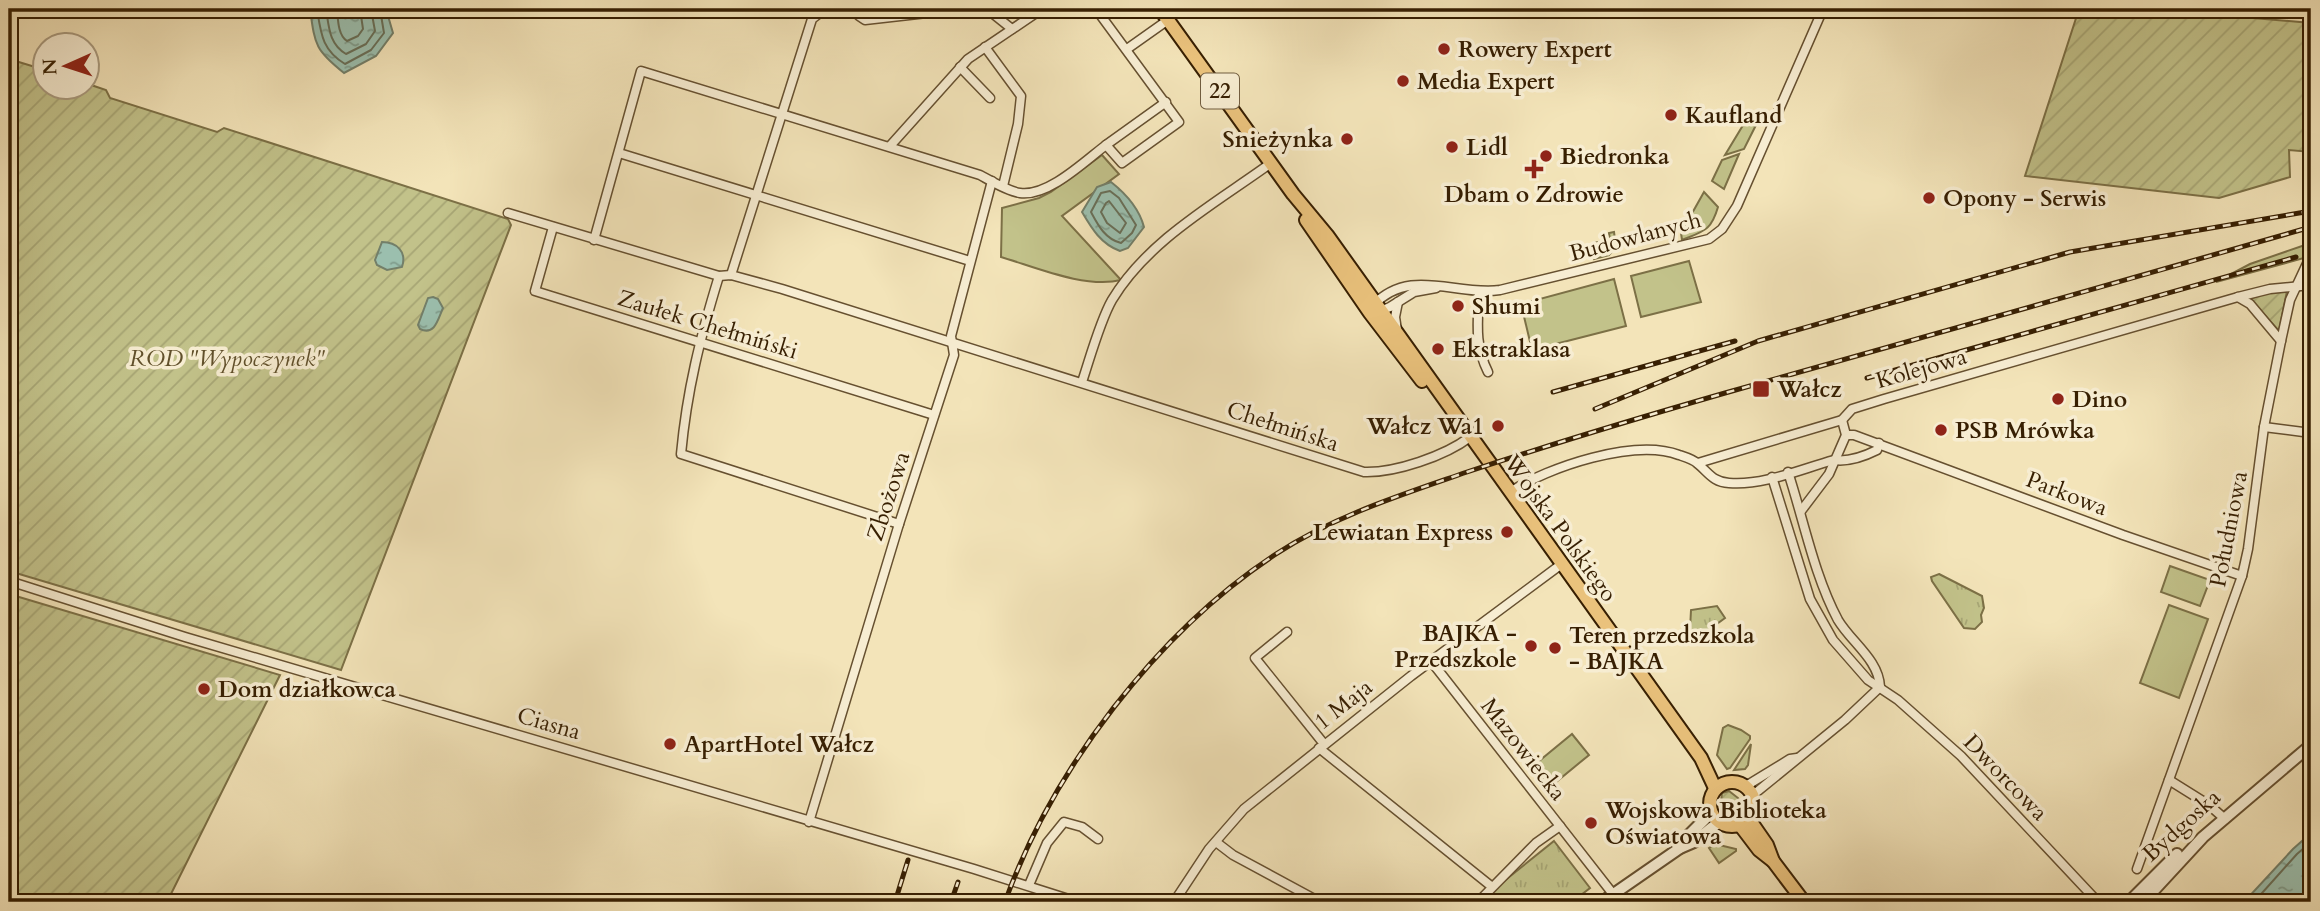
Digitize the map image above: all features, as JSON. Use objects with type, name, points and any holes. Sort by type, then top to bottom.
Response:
[{"type":"main road","name":"Wojska Polskiego","points":[[1160,9],[1296,197],[1319,241],[1398,336],[1460,425]]},
{"type":"main road","name":"Wojska Polskiego","points":[[1375,309],[1410,367],[1470,437],[1720,785]]},
{"type":"main road","points":[[1732,781],[1750,791],[1753,812],[1744,822],[1733,826],[1715,818],[1709,805],[1720,785],[1732,781]]},
{"type":"main road","points":[[1744,822],[1767,845],[1773,861],[1804,902]]},
{"type":"street","points":[[731,275],[812,19],[825,9]]},
{"type":"street","points":[[858,9],[859,16],[865,20],[962,9],[987,9],[1012,29]]},
{"type":"street","points":[[890,146],[960,67],[1042,9]]},
{"type":"street","points":[[1096,9],[1179,122],[1122,163],[1106,145]]},
{"type":"street","name":"Budowlanych","points":[[1375,309],[1402,286],[1426,284],[1479,291],[1500,290],[1709,239],[1722,229],[1737,206],[1823,9]]},
{"type":"street","points":[[1127,49],[1168,20]]},
{"type":"street","points":[[985,47],[1021,96],[1018,124],[1003,186]]},
{"type":"street","points":[[960,67],[990,98]]},
{"type":"street","points":[[594,240],[641,71],[890,146],[979,175],[1019,193],[1046,189],[1166,102]]},
{"type":"street","points":[[619,153],[970,261]]},
{"type":"street","points":[[1082,382],[1111,303],[1144,260],[1173,234],[1271,163]]},
{"type":"street","name":"Zbożowa","points":[[809,822],[899,523],[954,355],[951,335],[992,181]]},
{"type":"street","name":"Zaułek Chełmiński","points":[[508,213],[719,276],[731,275],[953,343]]},
{"type":"street","name":"Zaułek Chełmiński","points":[[553,227],[535,291],[934,415]]},
{"type":"street","name":"Południowa","points":[[2137,869],[2242,576],[2264,427],[2281,341],[2295,286],[2311,255]]},
{"type":"street","points":[[719,276],[699,341],[689,386],[681,454],[899,523]]},
{"type":"street","name":"Kolejowa","points":[[1698,463],[1842,420],[1852,409],[1861,406],[2238,297],[2270,289],[2311,285]]},
{"type":"street","name":"Budowlanych","points":[[1375,309],[1398,302],[1414,292],[1443,287]]},
{"type":"street","points":[[1479,291],[1477,339],[1480,356],[1488,372]]},
{"type":"street","points":[[2238,297],[2250,304],[2281,341]]},
{"type":"street","points":[[1398,302],[1395,317],[1398,336]]},
{"type":"street","name":"Chełmińska","points":[[953,343],[1364,472],[1392,470],[1454,448],[1470,437]]},
{"type":"street","points":[[1801,511],[1829,474],[1846,435],[1842,420]]},
{"type":"street","points":[[2264,427],[2311,433]]},
{"type":"street","name":"Parkowa","points":[[1846,435],[1879,443],[2123,535],[2242,576]]},
{"type":"street","points":[[1510,492],[1533,478],[1625,449],[1674,453],[1698,463],[1708,476],[1718,482],[1731,484],[1772,477],[1833,460],[1844,461],[1864,456],[1877,450],[1879,443]]},
{"type":"street","name":"Dworcowa","points":[[1788,472],[1826,593],[1847,633],[1877,668],[1880,687]]},
{"type":"street","name":"Dworcowa","points":[[1772,477],[1810,599],[1821,622],[1845,656],[1868,680],[1880,687],[1961,756],[2098,902]]},
{"type":"street","name":"1 Maja","points":[[1174,902],[1197,865],[1244,809],[1431,661],[1563,563]]},
{"type":"street","name":"Ciasna","points":[[9,581],[185,637],[1078,902]]},
{"type":"street","points":[[1810,599],[1826,593]]},
{"type":"street","points":[[1287,632],[1255,658],[1321,746],[1491,886]]},
{"type":"street","name":"Mazowiecka","points":[[1431,661],[1613,894]]},
{"type":"street","points":[[1750,791],[1793,764],[1880,687]]},
{"type":"street","name":"Bydgoska","points":[[2129,902],[2199,832],[2265,784],[2311,745]]},
{"type":"street","points":[[2169,780],[2222,816]]},
{"type":"street","name":"Bydgoska","points":[[2143,902],[2222,816]]},
{"type":"street","points":[[1602,902],[1680,848],[1689,835],[1715,818]]},
{"type":"street","points":[[1029,886],[1047,843],[1064,822],[1082,827],[1098,839]]},
{"type":"street","points":[[1478,902],[1536,843],[1560,826]]},
{"type":"street","points":[[1216,842],[1233,855],[1321,902]]},
{"type":"green space","points":[[2079,9],[2147,9],[2311,23],[2311,152],[2289,150],[2290,177],[2219,198],[2025,176]]},
{"type":"green space","name":"ROD \"Wypoczynek\"","points":[[9,59],[32,66],[32,102],[102,102],[102,89],[106,90],[110,98],[217,132],[224,128],[508,219],[511,225],[341,670],[9,571]]},
{"type":"green space","points":[[1748,117],[1757,123],[1744,149],[1725,155]]},
{"type":"green space","points":[[1739,154],[1724,189],[1712,181],[1722,160]]},
{"type":"green space","points":[[1102,155],[1119,174],[1062,216],[1121,280],[1092,282],[1001,257],[1002,208],[1051,192]]},
{"type":"green space","points":[[1704,192],[1718,207],[1713,221],[1706,229],[1682,240],[1681,233]]},
{"type":"green space","points":[[1614,232],[1616,247],[1609,255],[1594,259],[1592,243],[1610,240],[1609,233]]},
{"type":"green space","points":[[2308,246],[2304,258],[2216,282],[2250,264]]},
{"type":"green space","points":[[1689,261],[1701,302],[1641,317],[1631,276]]},
{"type":"green space","points":[[1614,279],[1626,326],[1532,350],[1521,304]]},
{"type":"green space","points":[[2287,291],[2279,331],[2250,299],[2265,293]]},
{"type":"green space","points":[[2170,566],[2210,580],[2200,606],[2161,592]]},
{"type":"green space","points":[[1939,574],[1982,596],[1982,622],[1975,629],[1964,628],[1932,581],[1931,577]]},
{"type":"green space","points":[[9,594],[280,675],[167,902],[9,902]]},
{"type":"green space","points":[[2169,605],[2208,619],[2179,698],[2140,683]]},
{"type":"green space","points":[[1717,606],[1725,618],[1699,637],[1690,630],[1691,610]]},
{"type":"green space","points":[[1728,725],[1741,730],[1750,736],[1750,739],[1727,769],[1717,755],[1723,728]]},
{"type":"green space","points":[[1572,734],[1589,755],[1550,787],[1533,766]]},
{"type":"green space","points":[[1751,744],[1748,765],[1745,769],[1734,770]]},
{"type":"green space","points":[[1729,791],[1738,798],[1742,810],[1739,814],[1728,812],[1721,802],[1722,793]]},
{"type":"green space","points":[[1554,841],[1590,888],[1572,902],[1482,902],[1488,894]]},
{"type":"green space","points":[[1715,844],[1736,851],[1719,863],[1709,848]]},
{"type":"water","points":[[310,9],[386,9],[393,33],[376,56],[344,73],[318,46]]},
{"type":"water","points":[[1111,182],[1131,202],[1144,227],[1128,248],[1120,251],[1102,240],[1082,212],[1097,187]]},
{"type":"water","points":[[382,242],[400,249],[402,267],[387,270],[377,265],[375,260]]},
{"type":"water","points":[[428,298],[438,299],[443,308],[433,328],[425,331],[418,325]]},
{"type":"water","points":[[2311,833],[2311,902],[2244,902],[2293,849]]},
{"type":"railway","points":[[1595,409],[1758,341],[2070,252],[2311,211]]},
{"type":"railway","points":[[1005,902],[1025,852],[1080,754],[1114,707],[1151,663],[1190,622],[1232,586],[1276,554],[1321,528],[1417,489],[1595,431],[2311,227]]},
{"type":"railway","points":[[1867,378],[2296,257]]},
{"type":"railway","points":[[1553,392],[1735,341]]},
{"type":"railway","points":[[895,902],[908,860]]},
{"type":"railway","points":[[951,902],[958,882]]},
{"type":"railway","points":[[582,897],[599,902]]},
{"type":"place","name":"Rowery Expert","points":[[1444,49]]},
{"type":"place","name":"Media Expert","points":[[1403,81]]},
{"type":"place","name":"Kaufland","points":[[1671,115]]},
{"type":"place","name":"Snieżynka","points":[[1347,139]]},
{"type":"place","name":"Lidl","points":[[1452,147]]},
{"type":"place","name":"Biedronka","points":[[1546,156]]},
{"type":"place","name":"Dbam o Zdrowie","points":[[1534,169]]},
{"type":"place","name":"Opony - Serwis","points":[[1929,198]]},
{"type":"place","name":"Shumi","points":[[1458,306]]},
{"type":"place","name":"Ekstraklasa","points":[[1438,349]]},
{"type":"place","name":"Wałcz","points":[[1761,389]]},
{"type":"place","name":"Dino","points":[[2058,399]]},
{"type":"place","name":"Wałcz Wa1","points":[[1498,426]]},
{"type":"place","name":"PSB Mrówka","points":[[1941,430]]},
{"type":"place","name":"Lewiatan Express","points":[[1507,532]]},
{"type":"place","name":"BAJKA - Przedszkole","points":[[1531,646]]},
{"type":"place","name":"Teren przedszkola - BAJKA","points":[[1555,648]]},
{"type":"place","name":"Dom działkowca","points":[[204,689]]},
{"type":"place","name":"ApartHotel Wałcz","points":[[670,744]]},
{"type":"place","name":"Wojskowa Biblioteka Oświatowa","points":[[1591,823]]}]
